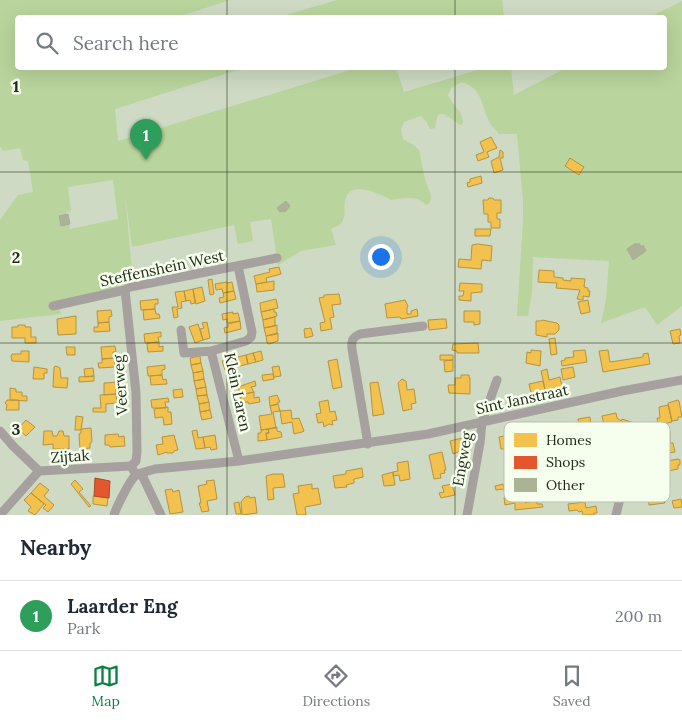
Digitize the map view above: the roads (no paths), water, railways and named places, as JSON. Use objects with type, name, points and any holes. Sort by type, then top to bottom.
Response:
[{"type":"street","name":"Steffenshein West","points":[[53,306],[128,285],[277,258]]},
{"type":"street","name":"Klein Laren","points":[[238,266],[252,332],[251,337],[246,341],[211,351],[239,461]]},
{"type":"street","name":"Veerweg","points":[[128,285],[136,393],[138,452],[136,461],[131,466]]},
{"type":"street","points":[[368,444],[351,342],[354,337],[360,334],[424,326]]},
{"type":"street","points":[[181,330],[184,353],[211,351]]},
{"type":"street","name":"Engweg","points":[[467,515],[482,422],[497,380]]},
{"type":"street","name":"Sint Janstraat","points":[[138,474],[155,469],[239,461],[428,434],[622,391],[682,380]]},
{"type":"street","points":[[0,431],[12,446],[39,472]]},
{"type":"street","points":[[131,466],[138,474],[161,515]]},
{"type":"street","name":"Zijtak","points":[[0,515],[39,472],[131,466]]},
{"type":"street","points":[[114,515],[116,508],[138,474]]},
{"type":"street","points":[[616,515],[619,502]]},
{"type":"place","name":"Laarder Eng","points":[[146,160]]}]
